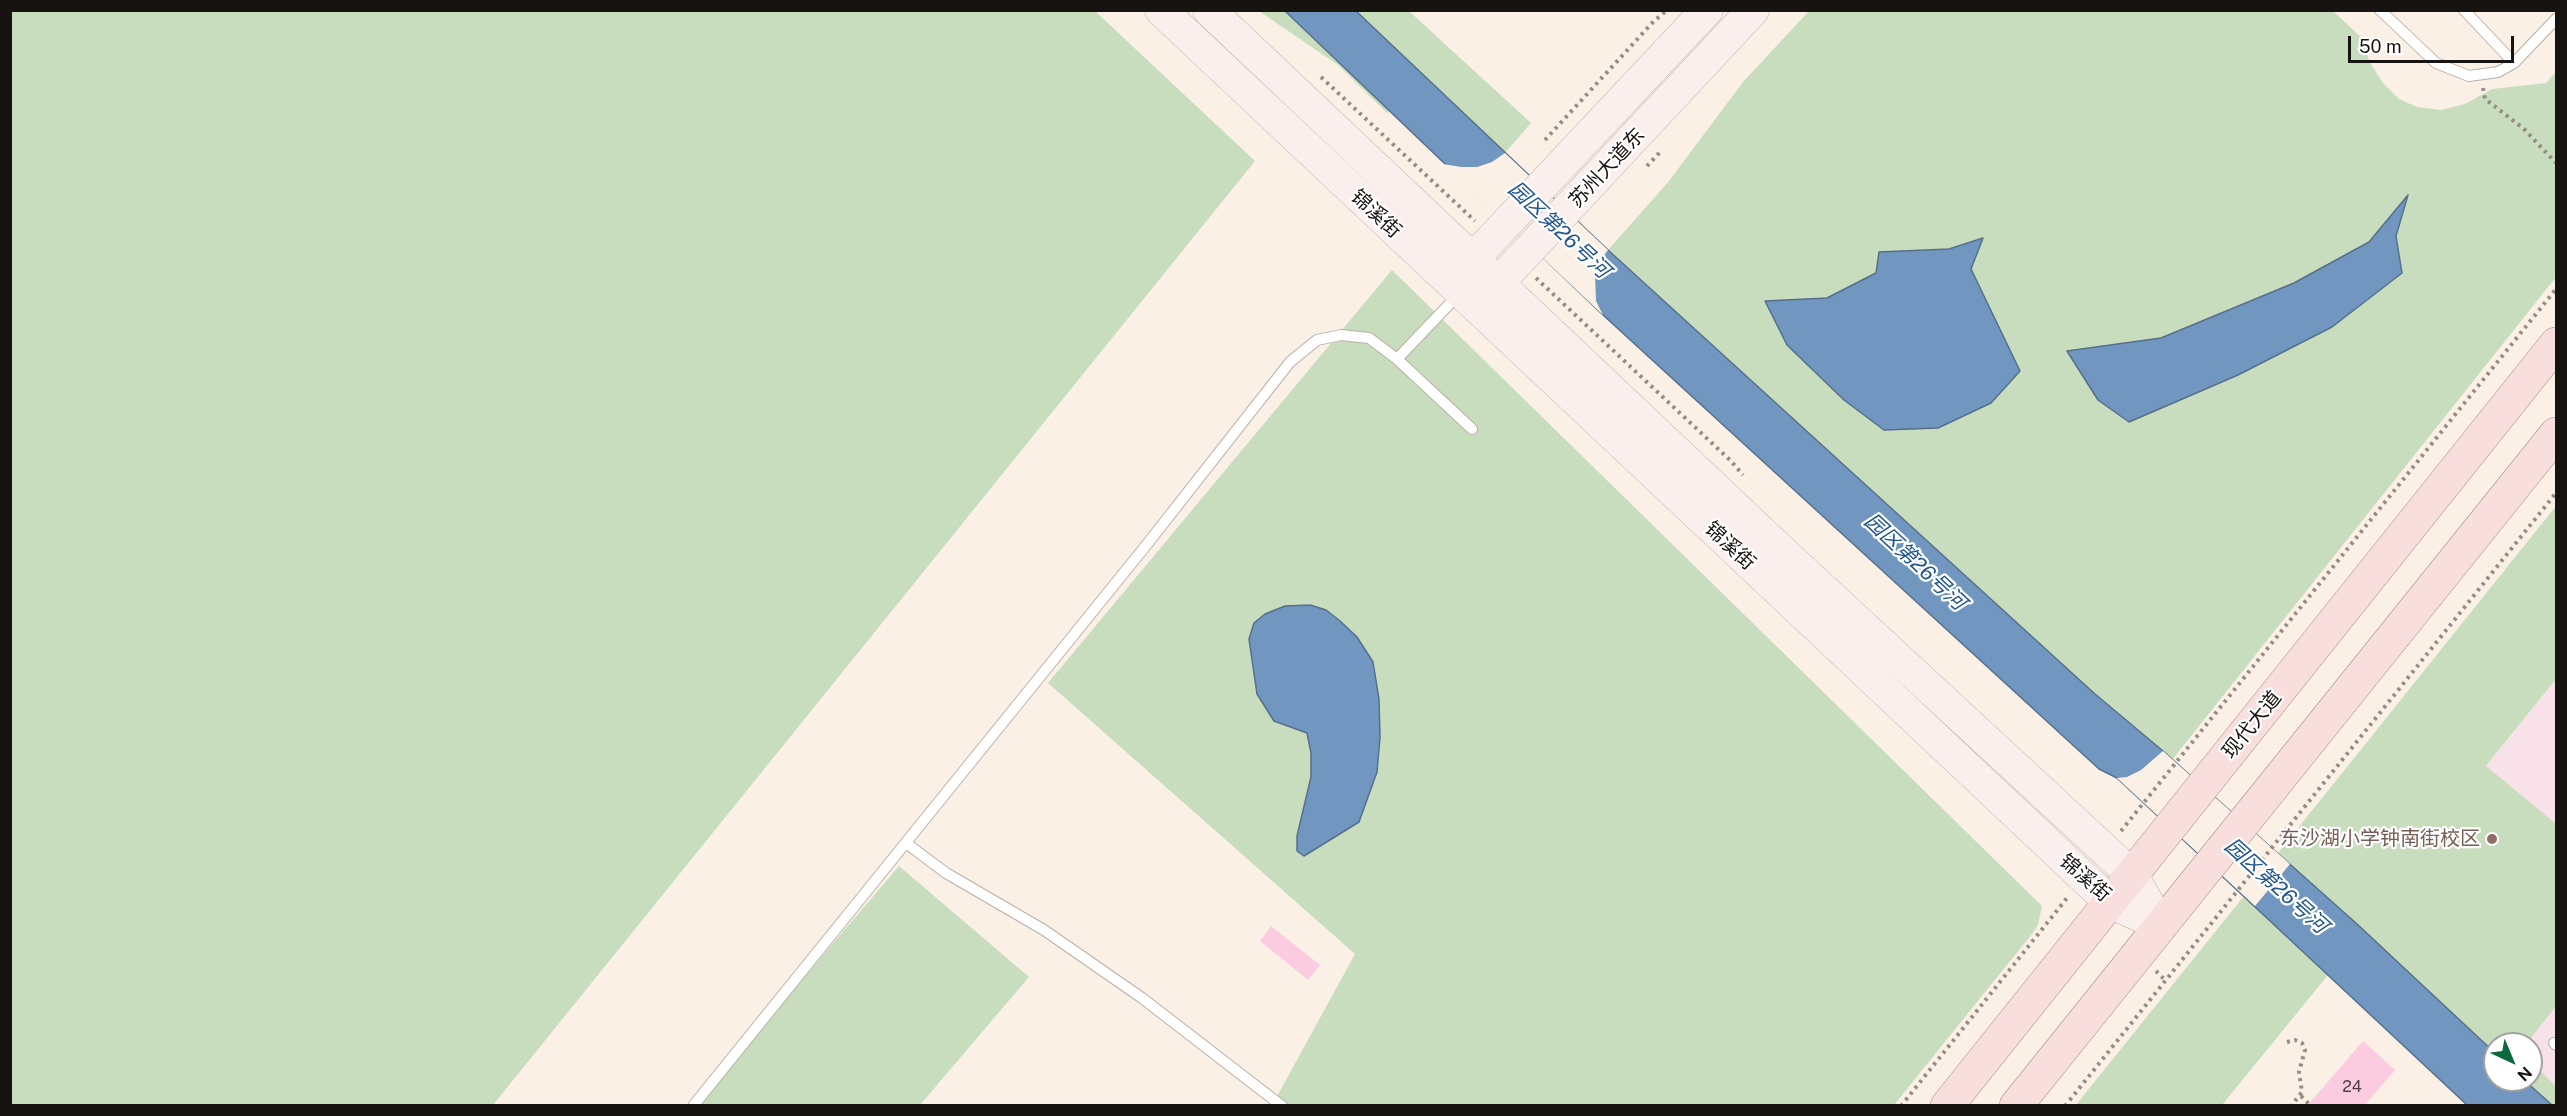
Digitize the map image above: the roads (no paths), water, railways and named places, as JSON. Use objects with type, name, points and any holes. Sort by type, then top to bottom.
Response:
[{"type":"main road","name":"锦溪街","points":[[1161,10],[2110,902],[2160,925]]},
{"type":"main road","name":"锦溪街","points":[[1209,10],[1774,544],[2132,875],[2160,925]]},
{"type":"main road","name":"苏州大道东","points":[[1461,292],[1472,260],[1707,10]]},
{"type":"main road","name":"苏州大道东","points":[[1499,282],[1753,10]]},
{"type":"main road","points":[[1461,292],[1499,282]]},
{"type":"main road","name":"现代大道","points":[[1947,1106],[2556,344]]},
{"type":"main road","points":[[2016,1106],[2556,434]]},
{"type":"lane","points":[[2464,10],[2514,63]]},
{"type":"lane","points":[[2383,11],[2436,63],[2469,76],[2498,72],[2514,63],[2556,19]]},
{"type":"lane","points":[[1397,359],[1461,292]]},
{"type":"lane","points":[[693,1106],[1148,543],[1290,362],[1317,340],[1341,335],[1369,338],[1397,359],[1472,429]]},
{"type":"lane","points":[[906,843],[946,873],[1063,944],[1142,998],[1276,1104]]},
{"type":"water","name":"园区第26号河","points":[[1285,11],[1356,11],[1608,250],[2095,694],[2163,751],[2357,924],[2483,1042],[2483,1092],[2537,1092],[2552,1105],[2467,1105],[2117,778],[2099,769],[1603,315]]},
{"type":"water","points":[[2408,195],[2396,236],[2402,273],[2332,327],[2238,375],[2129,422],[2098,400],[2067,351],[2161,338],[2294,283],[2369,242]]},
{"type":"water","points":[[1983,238],[1971,269],[2020,371],[1991,403],[1938,428],[1884,430],[1844,400],[1787,345],[1765,301],[1827,298],[1876,273],[1879,252],[1949,249]]},
{"type":"water","points":[[1310,605],[1326,610],[1340,621],[1357,637],[1373,662],[1379,699],[1380,737],[1377,772],[1359,822],[1304,856],[1297,851],[1297,836],[1311,777],[1311,753],[1307,733],[1274,721],[1257,694],[1249,639],[1254,623],[1265,614],[1285,606]]},
{"type":"place","name":"东沙湖小学钟南街校区","points":[[2492,839]]}]
